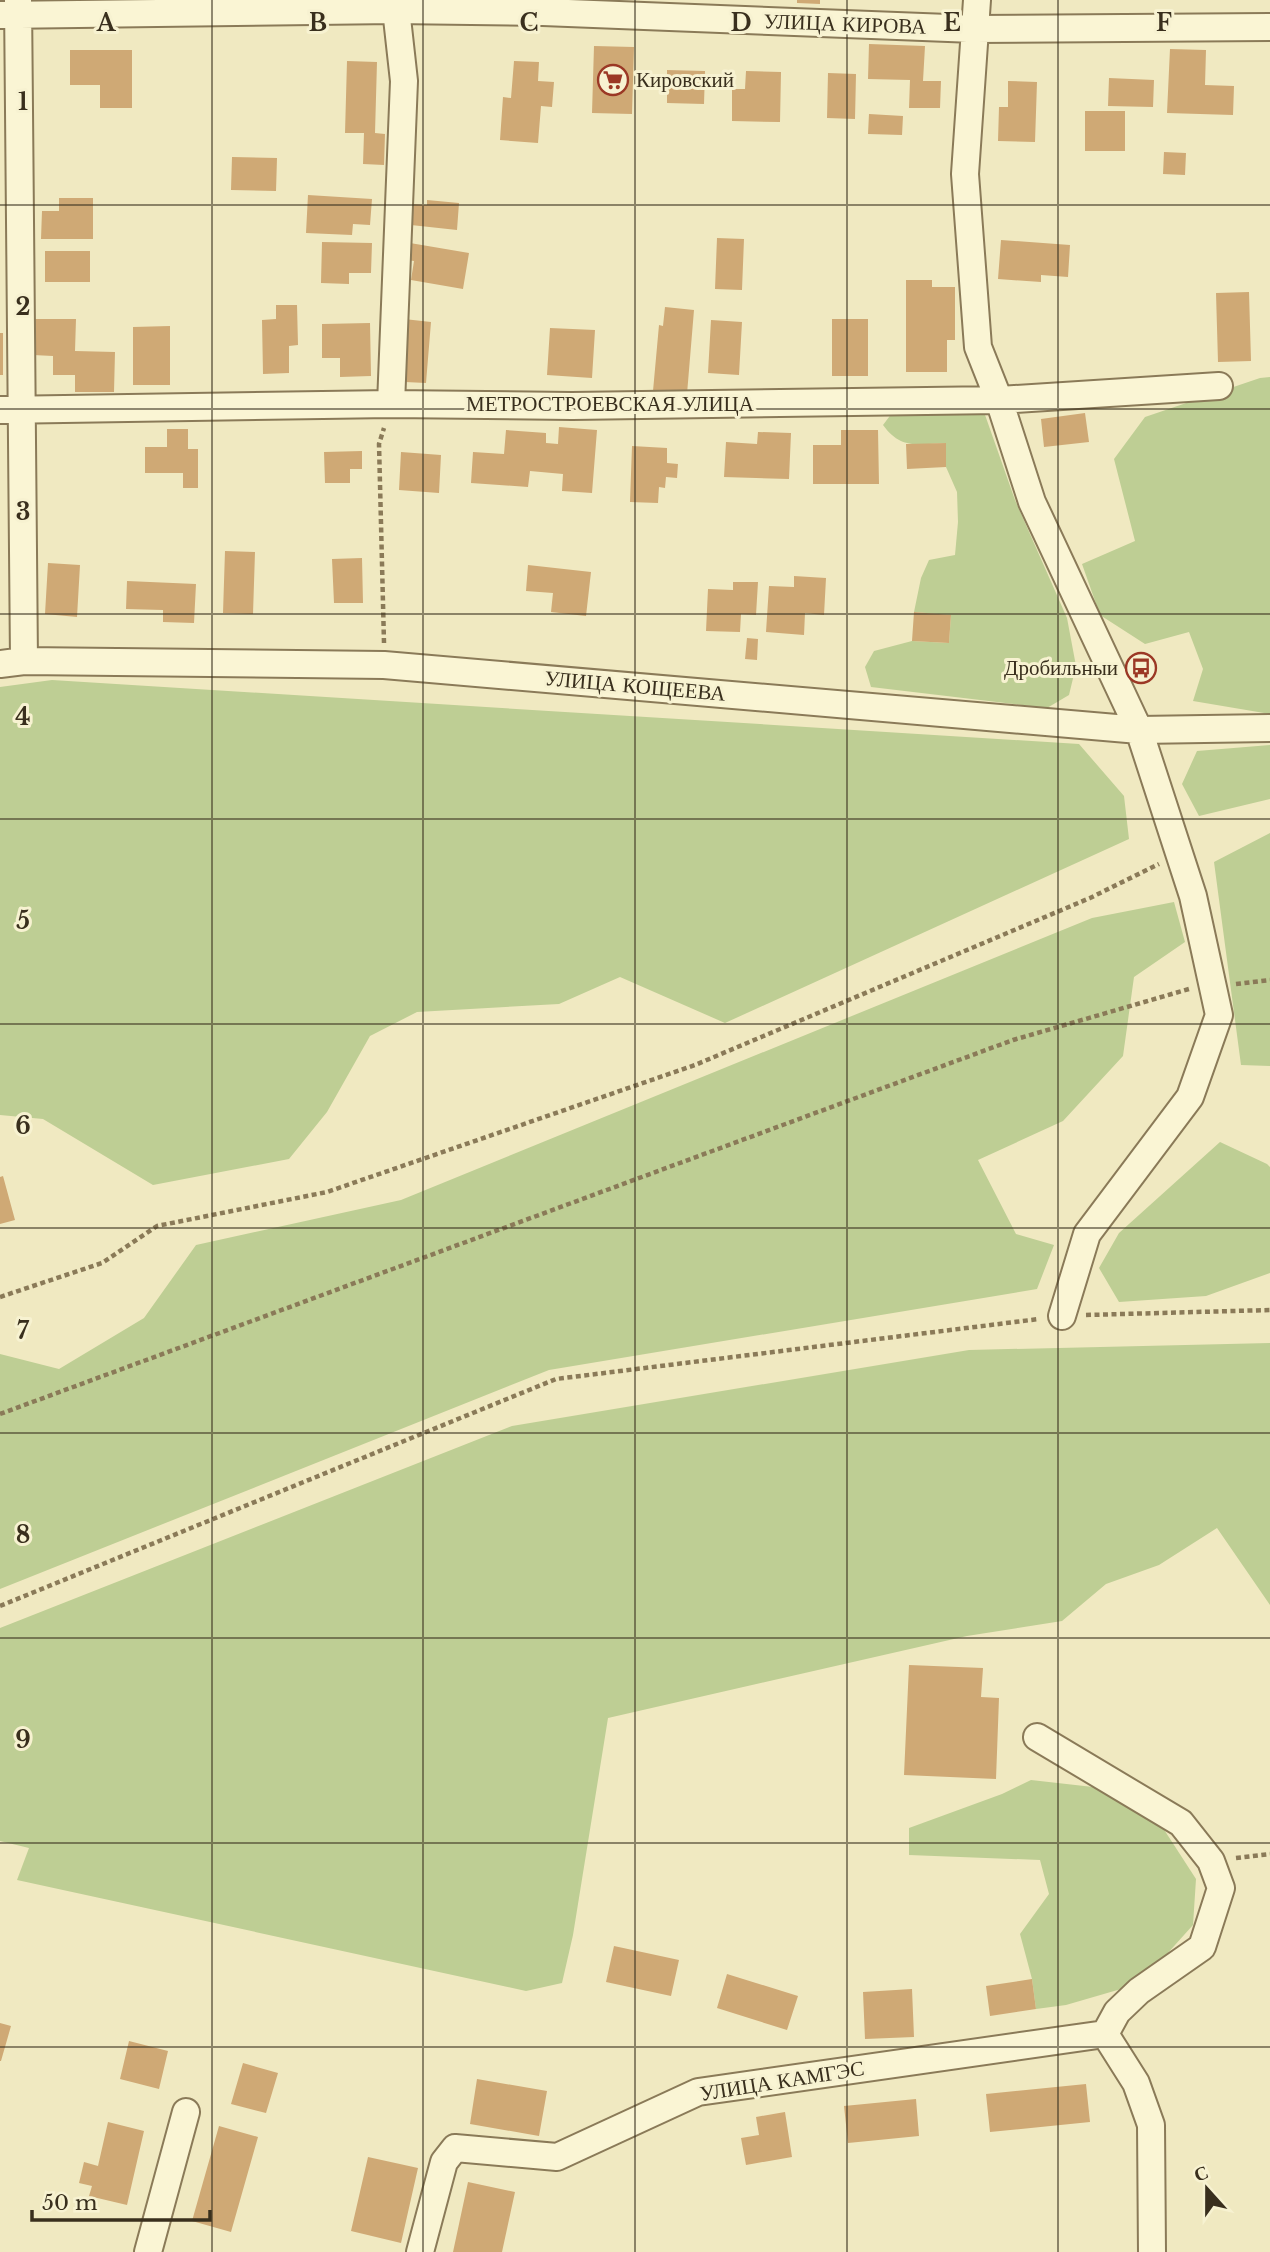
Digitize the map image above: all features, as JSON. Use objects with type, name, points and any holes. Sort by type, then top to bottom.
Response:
[{"type":"street","points":[[977,0],[965,174],[978,347],[999,400],[1032,502],[1139,730],[1193,897],[1219,1015],[1190,1097],[1087,1234],[1062,1316]]},
{"type":"street","points":[[391,404],[404,81],[395,5]]},
{"type":"street","name":"УЛИЦА КИРОВА","points":[[12,10],[395,5],[974,29],[1270,27]]},
{"type":"street","points":[[12,10],[12,663]]},
{"type":"street","name":"МЕТРОСТРОЕВСКАЯ УЛИЦА","points":[[11,410],[391,404],[572,406],[999,400],[1219,386]]},
{"type":"street","name":"УЛИЦА КОЩЕЕВА","points":[[12,663],[384,665],[1139,730],[1270,728]]},
{"type":"street","points":[[1037,1737],[1181,1823],[1211,1861],[1221,1888],[1202,1947],[1139,1992],[1117,2012],[1105,2035],[1136,2083],[1151,2125],[1152,2252]]},
{"type":"street","name":"УЛИЦА КАМГЭС","points":[[420,2252],[444,2162],[455,2148],[557,2157],[698,2092],[1105,2035]]},
{"type":"street","points":[[148,2252],[186,2112]]},
{"type":"path","points":[[384,665],[379,444],[391,404]]},
{"type":"path","points":[[0,1297],[102,1263],[158,1226],[327,1192],[695,1065],[1090,898],[1179,853]]},
{"type":"path","points":[[0,1415],[1013,1040],[1184,990],[1270,981]]},
{"type":"path","points":[[0,1606],[556,1379],[1062,1316],[1270,1310]]},
{"type":"path","points":[[1211,1861],[1270,1854]]},
{"type":"green space","points":[[1270,377],[1270,714],[1193,701],[1203,669],[1189,632],[1145,644],[1100,615],[1082,564],[1135,541],[1114,459],[1145,417]]},
{"type":"green space","points":[[984,412],[1015,500],[1067,618],[1076,666],[1069,695],[1047,708],[871,687],[865,667],[874,651],[912,641],[949,643],[951,615],[914,612],[921,578],[929,560],[955,555],[958,522],[957,492],[946,467],[946,443],[903,442],[883,425],[892,413]]},
{"type":"green space","points":[[52,680],[1079,744],[1124,796],[1129,839],[725,1023],[620,977],[559,1004],[417,1012],[370,1036],[327,1112],[289,1159],[153,1185],[43,1119],[0,1115],[0,687]]},
{"type":"green space","points":[[1270,745],[1270,799],[1199,816],[1182,784],[1197,751]]},
{"type":"green space","points":[[1270,833],[1270,1066],[1241,1065],[1214,862]]},
{"type":"green space","points":[[1174,902],[1185,942],[1134,977],[1123,1056],[1063,1121],[978,1160],[1016,1234],[1054,1245],[1037,1289],[549,1370],[0,1589],[0,1354],[59,1369],[144,1318],[196,1245],[401,1200],[1092,918]]},
{"type":"green space","points":[[1220,1142],[1270,1167],[1270,1273],[1206,1296],[1119,1302],[1099,1268],[1119,1233]]},
{"type":"green space","points":[[1270,1343],[1270,1605],[1217,1528],[1159,1565],[1106,1584],[1062,1621],[967,1636],[608,1718],[573,1935],[562,1983],[526,1991],[17,1880],[29,1848],[0,1841],[0,1628],[512,1426],[969,1350]]},
{"type":"green space","points":[[1031,1780],[1093,1787],[1163,1828],[1196,1879],[1193,1925],[1157,1965],[1121,1989],[1066,2005],[1036,2009],[1032,1979],[1020,1934],[1049,1894],[1040,1860],[909,1855],[909,1828],[1002,1794]]},
{"type":"building","points":[[797,0],[820,0],[820,4],[797,3]]},
{"type":"building","points":[[869,44],[925,46],[923,81],[941,81],[940,108],[909,108],[910,80],[868,79]]},
{"type":"building","name":"Кировский","points":[[594,46],[634,47],[632,114],[592,113]]},
{"type":"building","points":[[1170,49],[1206,50],[1205,85],[1234,86],[1233,115],[1167,113]]},
{"type":"building","points":[[70,50],[132,50],[132,108],[100,108],[100,85],[70,85]]},
{"type":"building","points":[[347,61],[377,62],[375,133],[385,134],[384,165],[363,164],[364,133],[345,133]]},
{"type":"building","points":[[514,61],[539,62],[538,81],[554,82],[552,107],[541,106],[538,143],[500,140],[503,97],[511,98]]},
{"type":"building","points":[[667,70],[705,71],[704,104],[667,103]]},
{"type":"building","points":[[746,71],[781,72],[780,122],[732,121],[732,89],[745,89]]},
{"type":"building","points":[[828,73],[856,74],[855,119],[827,118]]},
{"type":"building","points":[[1109,78],[1154,80],[1153,107],[1108,106]]},
{"type":"building","points":[[1008,81],[1037,82],[1035,142],[998,141],[999,107],[1008,107]]},
{"type":"building","points":[[1085,111],[1125,111],[1125,151],[1085,151]]},
{"type":"building","points":[[869,114],[903,116],[902,135],[868,134]]},
{"type":"building","points":[[1164,152],[1186,153],[1185,175],[1163,174]]},
{"type":"building","points":[[232,157],[277,158],[276,191],[231,190]]},
{"type":"building","points":[[308,195],[372,199],[370,225],[353,224],[352,235],[306,233]]},
{"type":"building","points":[[59,198],[93,198],[93,239],[41,239],[42,211],[59,211]]},
{"type":"building","points":[[427,200],[459,203],[457,230],[411,225],[413,204],[427,205]]},
{"type":"building","points":[[717,238],[744,239],[742,290],[715,289]]},
{"type":"building","points":[[1001,240],[1070,245],[1068,277],[1041,275],[1041,282],[998,279]]},
{"type":"building","points":[[322,242],[372,243],[371,273],[349,273],[349,284],[321,283]]},
{"type":"building","points":[[410,243],[469,253],[463,289],[411,280],[414,261],[407,260]]},
{"type":"building","points":[[45,251],[90,251],[90,282],[45,282]]},
{"type":"building","points":[[906,280],[932,280],[932,287],[955,287],[955,340],[947,340],[947,372],[906,372]]},
{"type":"building","points":[[1249,292],[1251,361],[1218,362],[1216,293]]},
{"type":"building","points":[[276,305],[297,305],[298,345],[289,346],[289,373],[263,374],[262,320],[276,319]]},
{"type":"building","points":[[665,307],[694,310],[687,394],[653,391],[659,325],[663,326]]},
{"type":"building","points":[[34,319],[76,319],[75,351],[115,352],[114,392],[75,392],[75,375],[53,375],[53,356],[33,355]]},
{"type":"building","points":[[404,319],[431,322],[426,383],[405,382],[407,355],[401,354]]},
{"type":"building","points":[[832,319],[868,319],[868,376],[832,376]]},
{"type":"building","points":[[711,320],[742,322],[739,375],[708,373]]},
{"type":"building","points":[[370,323],[371,376],[340,377],[340,358],[322,358],[322,324]]},
{"type":"building","points":[[170,326],[170,385],[133,385],[133,327]]},
{"type":"building","points":[[550,328],[595,330],[592,378],[547,375]]},
{"type":"building","points":[[0,333],[3,333],[3,375],[0,375]]},
{"type":"building","points":[[1085,413],[1089,442],[1044,447],[1041,419]]},
{"type":"building","points":[[559,427],[597,430],[592,493],[562,491],[563,474],[530,471],[528,487],[471,483],[473,452],[504,454],[506,430],[546,433],[546,443],[558,444]]},
{"type":"building","points":[[167,429],[188,429],[188,449],[198,449],[198,488],[183,488],[183,473],[145,473],[145,447],[167,447]]},
{"type":"building","points":[[841,430],[878,430],[879,484],[813,484],[813,445],[841,445]]},
{"type":"building","points":[[758,432],[791,433],[789,479],[724,477],[726,442],[757,444]]},
{"type":"building","points":[[946,443],[946,467],[907,469],[906,444]]},
{"type":"building","points":[[632,446],[667,448],[667,463],[678,464],[677,478],[666,477],[665,488],[659,487],[658,503],[630,502]]},
{"type":"building","points":[[362,451],[362,469],[350,469],[350,483],[325,483],[324,452]]},
{"type":"building","points":[[401,452],[441,455],[439,493],[399,490]]},
{"type":"building","points":[[225,551],[255,552],[253,614],[223,613]]},
{"type":"building","points":[[362,558],[363,603],[334,603],[332,559]]},
{"type":"building","points":[[48,563],[80,565],[77,617],[45,614]]},
{"type":"building","points":[[528,565],[591,572],[586,616],[551,612],[553,593],[526,591]]},
{"type":"building","points":[[794,576],[826,578],[824,615],[805,613],[804,635],[766,632],[769,586],[794,587]]},
{"type":"building","points":[[127,581],[196,584],[194,623],[163,622],[163,610],[126,609]]},
{"type":"building","points":[[733,582],[758,582],[756,615],[741,614],[740,632],[706,631],[708,589],[733,590]]},
{"type":"building","points":[[914,612],[951,615],[949,643],[912,641]]},
{"type":"building","points":[[747,638],[758,639],[757,660],[745,659]]},
{"type":"building","points":[[3,1176],[15,1220],[0,1224],[0,1177]]},
{"type":"building","points":[[909,1665],[983,1668],[981,1697],[999,1698],[996,1779],[904,1775]]},
{"type":"building","points":[[614,1946],[679,1960],[671,1996],[606,1982]]},
{"type":"building","points":[[727,1974],[798,1996],[787,2030],[717,2008]]},
{"type":"building","points":[[1032,1979],[1036,2009],[990,2016],[986,1986]]},
{"type":"building","points":[[912,1989],[914,2037],[865,2039],[863,1992]]},
{"type":"building","points":[[0,2023],[11,2026],[1,2061],[0,2061]]},
{"type":"building","points":[[129,2041],[168,2051],[159,2089],[120,2079]]},
{"type":"building","points":[[243,2063],[278,2073],[266,2113],[231,2104]]},
{"type":"building","points":[[477,2079],[547,2091],[539,2136],[470,2124]]},
{"type":"building","points":[[1086,2084],[1090,2122],[990,2132],[986,2094]]},
{"type":"building","points":[[916,2099],[919,2136],[848,2143],[844,2106]]},
{"type":"building","points":[[785,2112],[792,2157],[746,2165],[741,2138],[759,2135],[756,2117]]},
{"type":"building","points":[[108,2122],[144,2131],[127,2205],[89,2196],[92,2186],[79,2183],[84,2162],[98,2166]]},
{"type":"building","points":[[219,2126],[258,2137],[231,2232],[192,2221]]},
{"type":"building","points":[[368,2157],[418,2168],[401,2243],[351,2231]]},
{"type":"building","points":[[468,2182],[515,2192],[502,2252],[453,2252]]},
{"type":"place","name":"Кировский","points":[[613,80]]},
{"type":"place","name":"Дробильныи","points":[[1141,668]]}]
